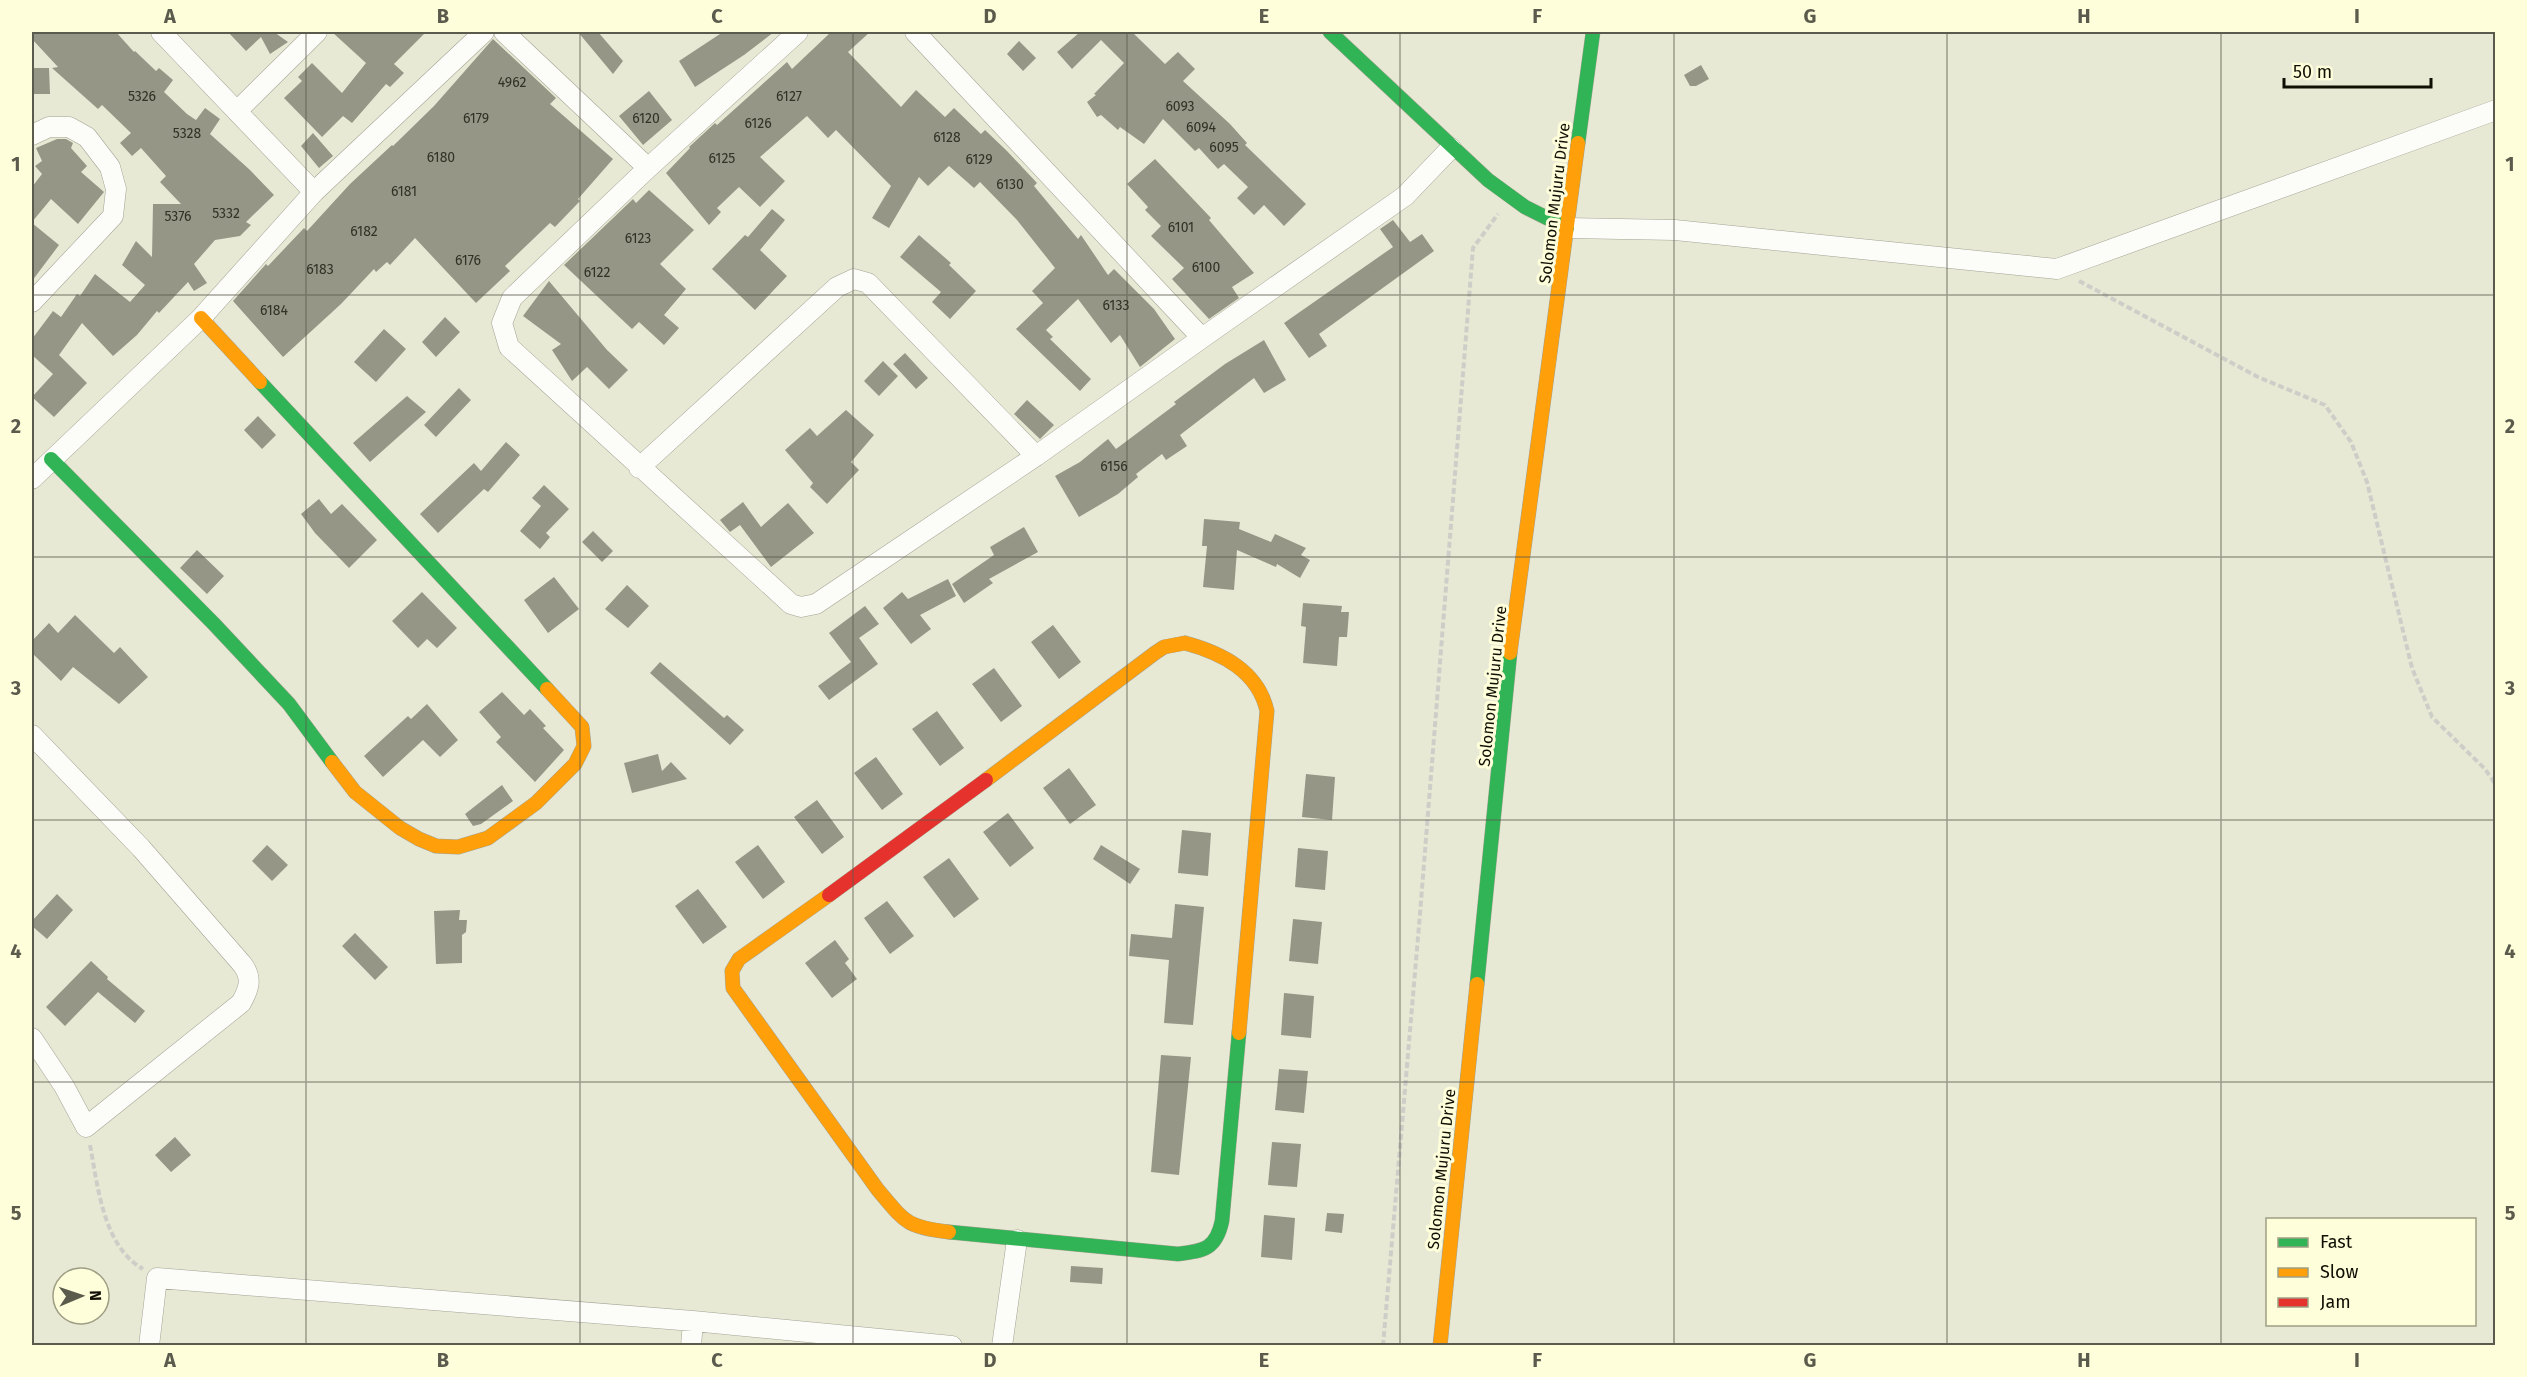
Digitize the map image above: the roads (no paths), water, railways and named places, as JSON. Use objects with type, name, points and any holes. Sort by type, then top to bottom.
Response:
[{"type":"street","points":[[161,32],[314,192]]},
{"type":"street","points":[[237,111],[317,32]]},
{"type":"street","points":[[32,479],[201,318],[314,192],[483,32]]},
{"type":"street","points":[[504,32],[648,168]]},
{"type":"street","points":[[798,32],[648,168],[512,298],[502,323],[509,346],[639,468],[791,604],[801,607],[816,604],[1036,456],[1404,196],[1450,148]]},
{"type":"street","points":[[915,32],[1202,338]]},
{"type":"street","points":[[1330,32],[1450,148],[1509,199],[1545,220],[1567,228],[1675,230],[2057,269],[2496,110]]},
{"type":"street","name":"Solomon Mujuru Drive","points":[[1440,1346],[1510,656],[1593,32]]},
{"type":"street","points":[[32,135],[49,126],[69,127],[87,137],[110,167],[116,189],[113,216],[32,302]]},
{"type":"street","points":[[639,468],[837,287],[854,279],[868,283],[1036,456]]},
{"type":"street","points":[[51,459],[214,624],[288,704],[355,792],[400,828],[436,846],[458,847],[488,838],[536,803],[581,754],[585,738],[582,727],[201,318]]},
{"type":"street","points":[[1175,644],[1196,646],[1244,669],[1257,681],[1265,697],[1267,711],[1224,1203],[1219,1234],[1213,1244],[1189,1254],[1017,1240],[933,1230],[911,1225],[898,1215],[735,993],[731,984],[733,967],[739,959],[907,840],[1155,653],[1175,644]]},
{"type":"street","points":[[32,735],[148,857],[248,971],[250,981],[241,1003],[86,1127],[64,1086],[32,1038]]},
{"type":"street","points":[[1002,1346],[1017,1240]]},
{"type":"street","points":[[149,1346],[157,1278],[693,1321],[952,1346]]},
{"type":"street","points":[[691,1346],[693,1321]]}]
